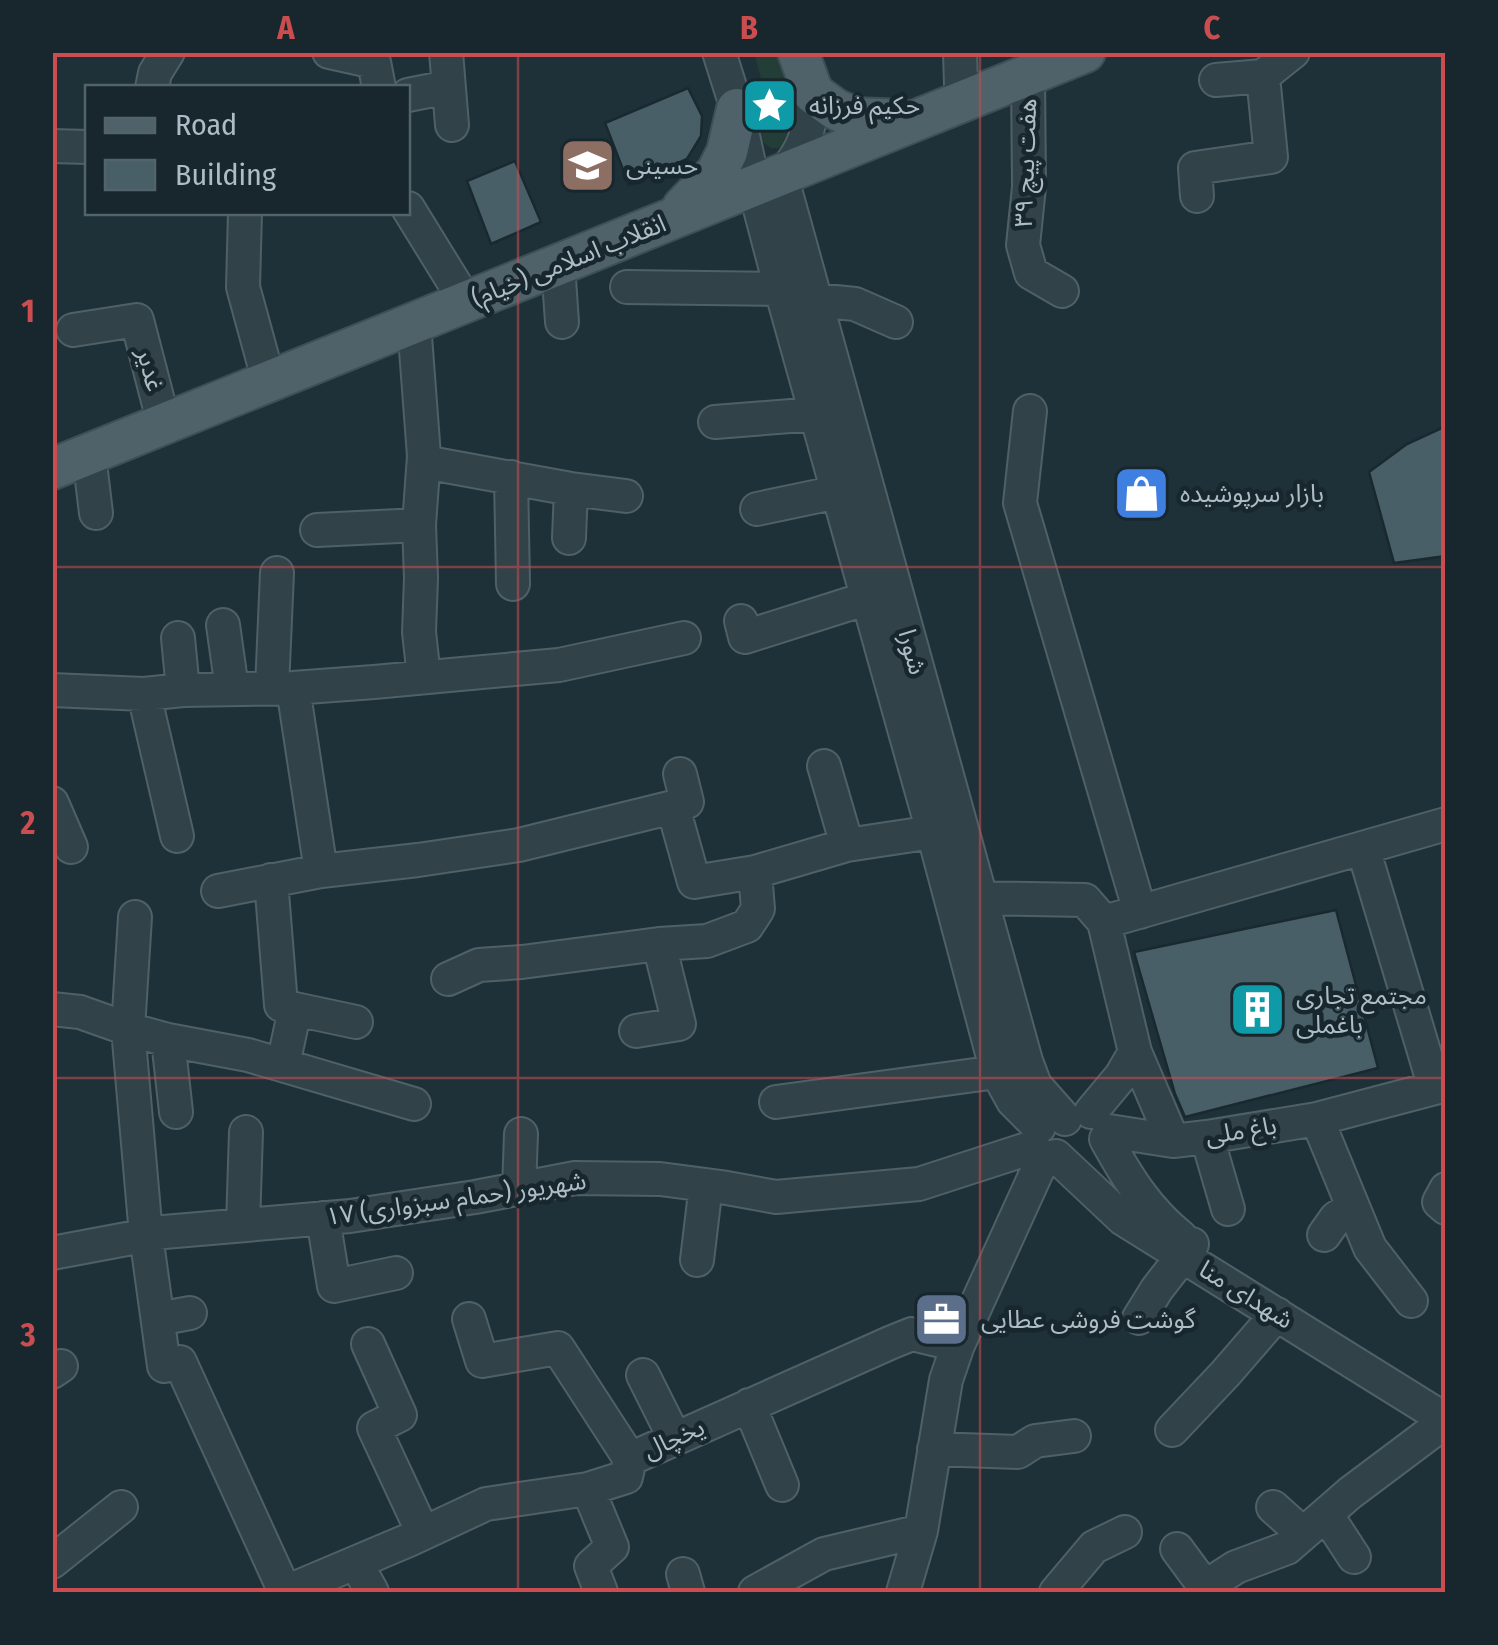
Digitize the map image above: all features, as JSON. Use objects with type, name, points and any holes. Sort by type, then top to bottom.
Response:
[{"type":"main road","points":[[798,52],[813,93],[835,109],[855,118],[917,120]]},
{"type":"main road","name":"انقلاب اسلامی (خیام)","points":[[70,462],[1085,52]]},
{"type":"main road","points":[[671,220],[717,172],[727,152],[736,109]]},
{"type":"street","points":[[152,85],[154,72],[168,52]]},
{"type":"street","points":[[329,52],[374,62],[379,85]]},
{"type":"street","points":[[446,52],[452,125]]},
{"type":"street","points":[[719,52],[736,109],[767,181],[795,162],[806,140],[813,93]]},
{"type":"street","points":[[1216,80],[1264,76],[1293,52]]},
{"type":"street","name":"هفت پیچ ۳۹","points":[[1028,76],[1030,187],[1023,245],[1031,273],[1062,291]]},
{"type":"street","points":[[1197,196],[1195,168],[1271,156],[1264,76]]},
{"type":"street","points":[[410,95],[448,88]]},
{"type":"street","points":[[52,146],[85,147]]},
{"type":"street","name":"شورا","points":[[767,181],[781,289],[997,1072],[1013,1101],[1068,1136]]},
{"type":"street","name":"شورا","points":[[767,181],[815,300],[1035,1085],[1068,1136]]},
{"type":"street","points":[[410,211],[466,302]]},
{"type":"street","points":[[245,215],[243,287],[269,382]]},
{"type":"street","points":[[558,266],[562,322]]},
{"type":"street","points":[[627,287],[781,289]]},
{"type":"street","points":[[815,300],[855,304],[896,322]]},
{"type":"street","name":"غدیر","points":[[72,330],[137,320],[164,424]]},
{"type":"street","points":[[414,323],[424,462],[419,526],[419,632],[424,677]]},
{"type":"street","points":[[1030,412],[1020,503],[1140,912]]},
{"type":"street","points":[[716,422],[816,414]]},
{"type":"street","points":[[70,462],[96,513]]},
{"type":"street","points":[[424,462],[626,496]]},
{"type":"street","points":[[510,477],[514,584]]},
{"type":"street","points":[[570,538],[571,489]]},
{"type":"street","points":[[757,509],[838,492]]},
{"type":"street","points":[[317,530],[419,526]]},
{"type":"street","points":[[277,573],[282,688],[321,870]]},
{"type":"street","points":[[741,621],[745,637],[868,598]]},
{"type":"street","points":[[223,625],[232,689]]},
{"type":"street","points":[[178,638],[183,690]]},
{"type":"street","points":[[52,690],[144,694],[424,677],[559,664],[684,638]]},
{"type":"street","points":[[144,694],[177,836]]},
{"type":"street","points":[[824,766],[847,845]]},
{"type":"street","points":[[218,891],[321,870],[422,876],[492,864],[519,845],[687,802],[680,774]]},
{"type":"street","points":[[52,804],[72,847]]},
{"type":"street","points":[[673,807],[694,882],[755,872],[847,845],[933,832]]},
{"type":"street","points":[[980,898],[1085,900],[1104,922],[1446,824]]},
{"type":"street","name":"باغ ملی","points":[[1104,922],[1136,1052],[1173,1141],[1317,1119],[1440,1086],[1363,848]]},
{"type":"street","points":[[448,979],[479,965],[707,941],[747,926],[758,909],[755,872]]},
{"type":"street","points":[[271,880],[281,1005],[356,1022]]},
{"type":"street","points":[[136,917],[128,1028],[146,1235],[164,1366],[180,1362],[286,1592]]},
{"type":"street","points":[[636,1031],[679,1024],[659,944]]},
{"type":"street","points":[[52,1009],[80,1012],[168,1040],[248,1055],[414,1104]]},
{"type":"street","points":[[283,1065],[295,1009]]},
{"type":"street","points":[[168,1040],[176,1112]]},
{"type":"street","points":[[903,1592],[921,1531],[946,1380],[958,1345],[1068,1136],[1136,1052]]},
{"type":"street","points":[[776,1102],[997,1072]]},
{"type":"street","points":[[1317,1119],[1370,1248],[1411,1301]]},
{"type":"street","points":[[243,1225],[246,1132]]},
{"type":"street","points":[[520,1189],[521,1134]]},
{"type":"street","points":[[1068,1136],[1173,1141]]},
{"type":"street","name":"۱۷ شهریور (حمام سبزواری)","points":[[52,1253],[146,1235],[324,1218],[575,1178],[660,1179],[776,1197],[919,1184],[1068,1136]]},
{"type":"street","name":"شهدای منا","points":[[1068,1136],[1123,1219],[1340,1331],[1446,1400]]},
{"type":"street","name":"شهدای منا","points":[[1068,1136],[1127,1177],[1187,1250],[1278,1314],[1446,1421]]},
{"type":"street","points":[[1207,1137],[1228,1209]]},
{"type":"street","points":[[697,1260],[706,1184]]},
{"type":"street","points":[[1446,1189],[1439,1202],[1446,1208]]},
{"type":"street","points":[[1324,1236],[1336,1218],[1353,1206]]},
{"type":"street","points":[[324,1218],[334,1286],[396,1274]]},
{"type":"street","points":[[1139,1318],[1187,1250]]},
{"type":"street","points":[[158,1319],[190,1313]]},
{"type":"street","points":[[1172,1430],[1278,1314]]},
{"type":"street","points":[[469,1319],[482,1361],[558,1348],[630,1459]]},
{"type":"street","name":"یخچال","points":[[286,1592],[486,1504],[588,1489],[626,1477],[630,1459],[912,1334],[958,1345]]},
{"type":"street","points":[[368,1344],[400,1415],[374,1428],[423,1533]]},
{"type":"street","points":[[643,1375],[674,1439]]},
{"type":"street","points":[[749,1405],[782,1485]]},
{"type":"street","points":[[1176,1549],[1206,1587],[1236,1567],[1286,1548],[1446,1421]]},
{"type":"street","points":[[934,1449],[1018,1452],[1035,1441],[1074,1436]]},
{"type":"street","points":[[588,1489],[612,1547],[591,1566],[601,1592]]},
{"type":"street","points":[[1273,1507],[1314,1524],[1354,1558]]},
{"type":"street","points":[[52,1562],[121,1508]]},
{"type":"street","points":[[755,1592],[824,1554],[921,1531]]},
{"type":"street","points":[[1056,1592],[1094,1546],[1125,1532]]},
{"type":"street","points":[[356,1562],[372,1592]]},
{"type":"green space","points":[[754,53],[777,53],[790,113],[780,148],[771,148],[761,141],[760,129],[773,122]]},
{"type":"building","points":[[688,88],[702,116],[701,136],[687,159],[629,185],[605,123]]},
{"type":"building","points":[[515,161],[541,222],[491,244],[467,181]]},
{"type":"building","points":[[1446,426],[1446,556],[1394,563],[1369,472],[1407,444]]},
{"type":"building","name":"مجتمع تجاری باغملی","points":[[1336,910],[1378,1068],[1185,1117],[1134,952]]},
{"type":"place","name":"حکیم فرزانه","points":[[770,106]]},
{"type":"place","name":"حسینی","points":[[587,166]]},
{"type":"place","name":"بازار سرپوشیده","points":[[1141,494]]},
{"type":"place","name":"مجتمع تجاری باغملی","points":[[1257,1010]]},
{"type":"place","name":"گوشت فروشی عطایی","points":[[942,1320]]}]
